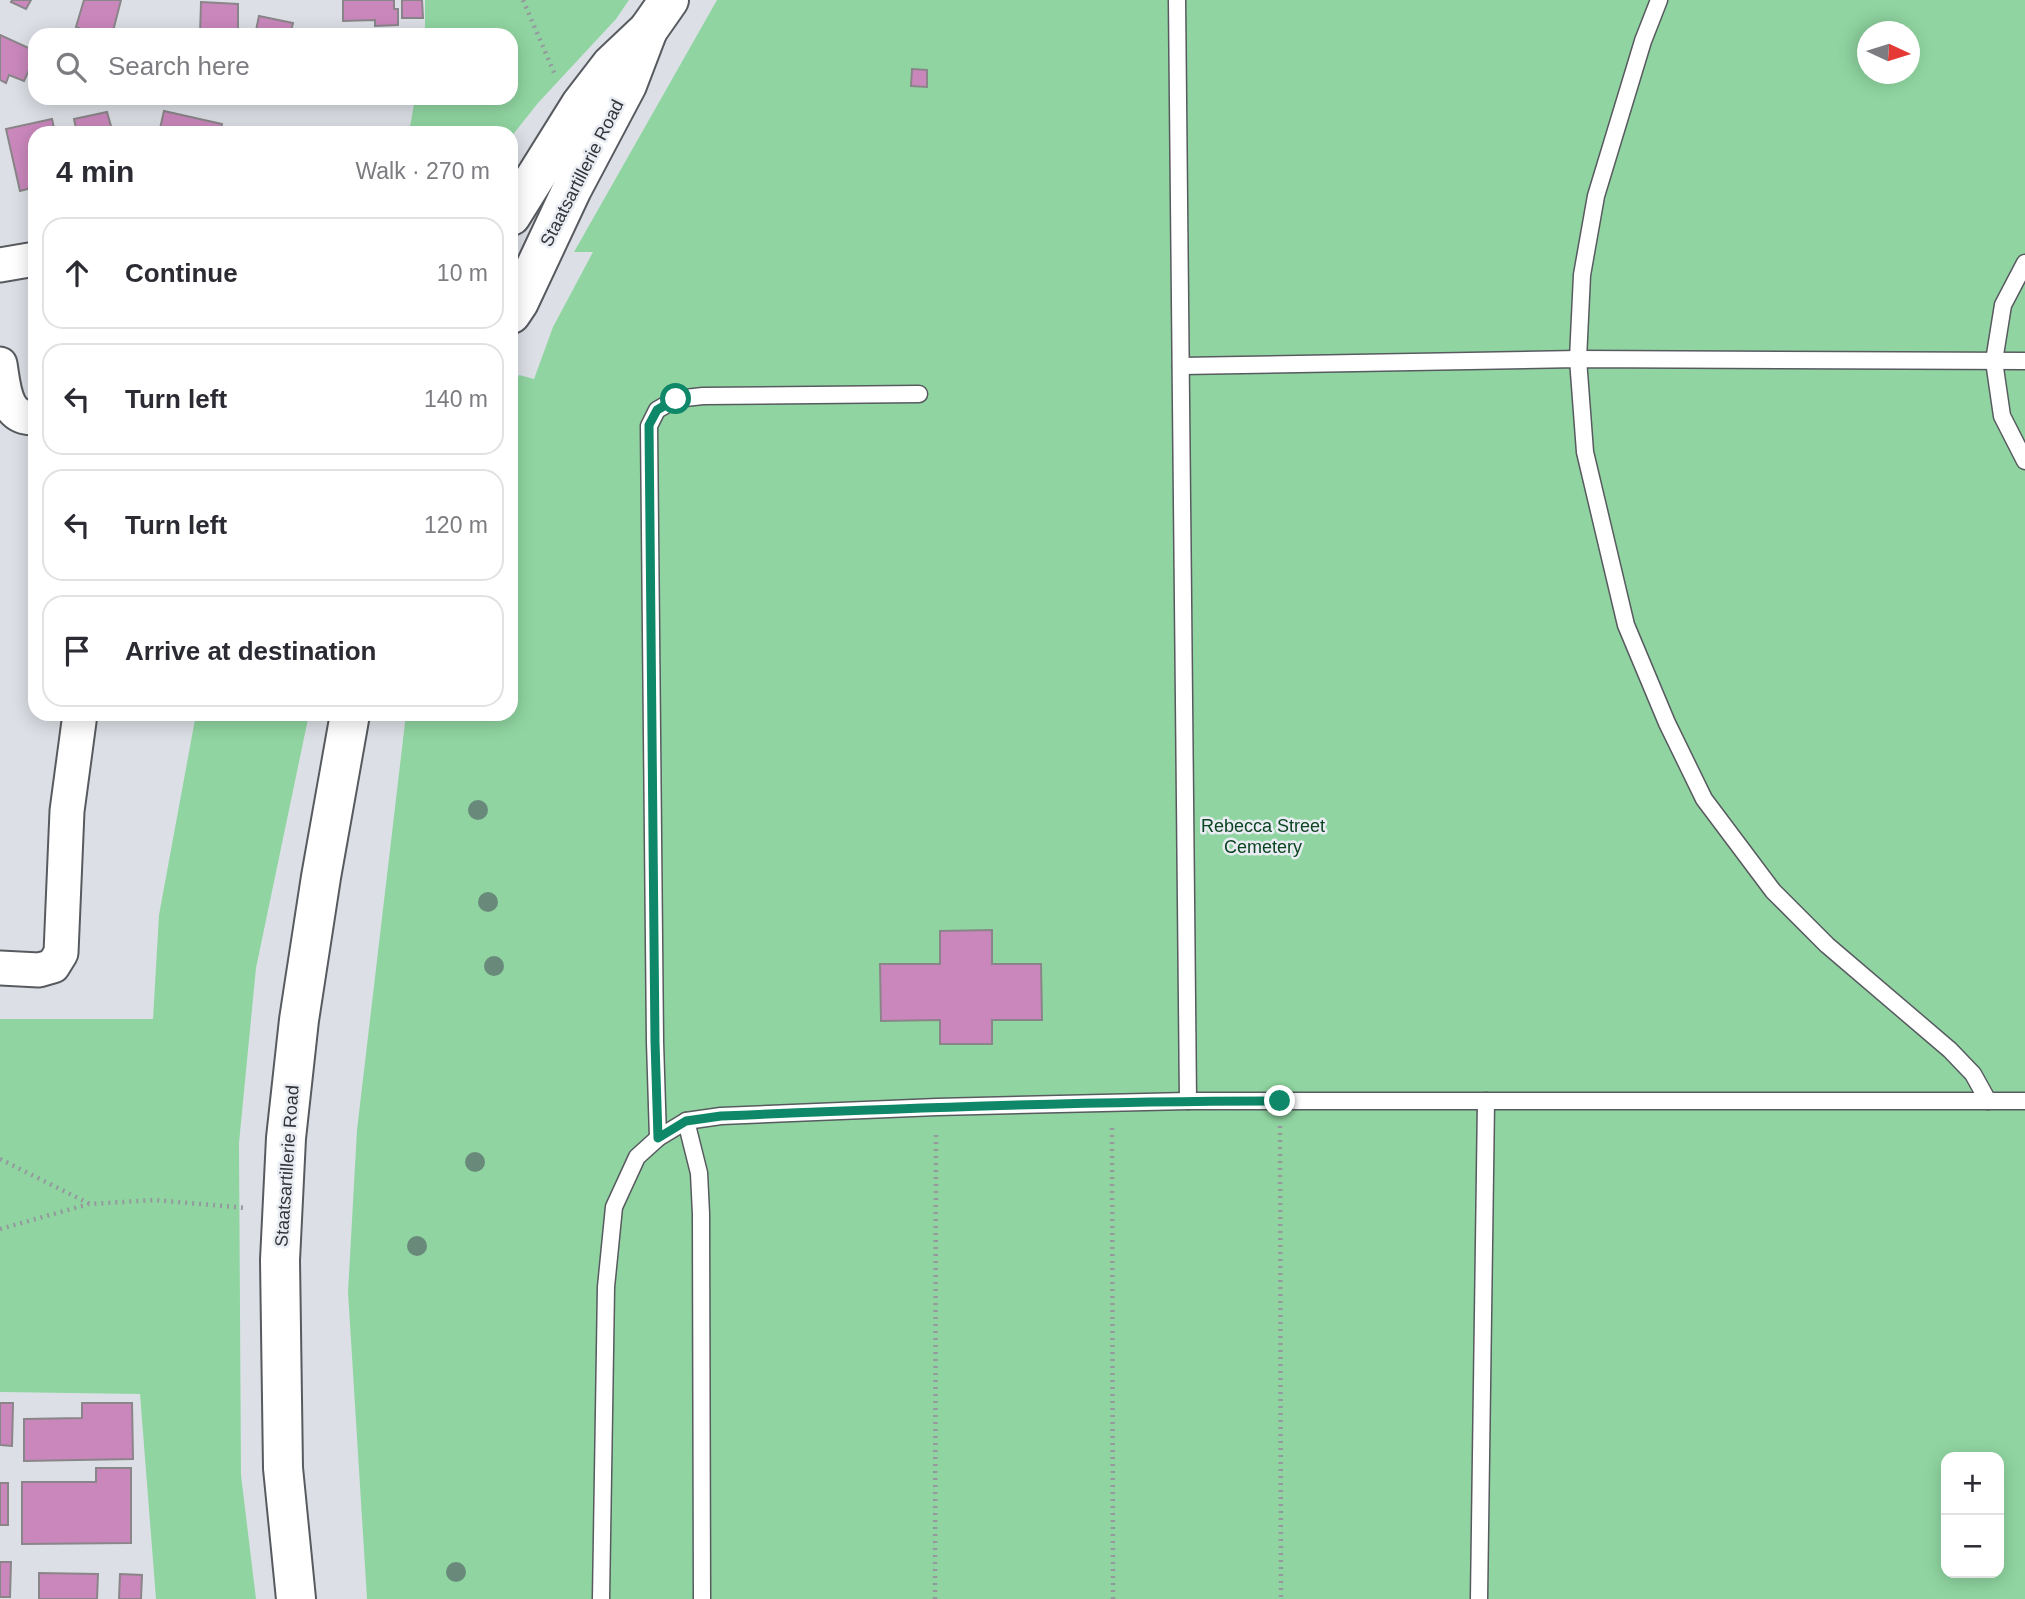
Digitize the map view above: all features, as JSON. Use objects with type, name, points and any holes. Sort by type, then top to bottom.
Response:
[{"type":"street","name":"Staatsartillerie Road","points":[[518,205],[581,104],[611,65],[659,15]]},
{"type":"street","name":"Staatsartillerie Road","points":[[518,300],[627,85],[659,15]]},
{"type":"street","points":[[0,265],[28,260]]},
{"type":"street","points":[[0,364],[6,402],[16,414],[28,417]]},
{"type":"street","points":[[0,968],[38,970],[53,967],[61,953],[67,811],[79,721]]},
{"type":"street","name":"Staatsartillerie Road","points":[[296,1599],[283,1468],[280,1260],[285,1165],[299,1020],[321,877],[350,722]]},
{"type":"lane","points":[[1177,0],[1188,1101]]},
{"type":"lane","points":[[1659,0],[1643,41],[1596,196],[1582,275],[1578,359],[1585,452],[1626,625],[1667,723],[1704,799],[1773,891],[1827,945],[1950,1050],[1973,1074],[1988,1101]]},
{"type":"lane","points":[[2025,263],[2003,305],[1994,361],[2002,416],[2025,461]]},
{"type":"lane","points":[[1181,366],[1578,359],[2025,361]]},
{"type":"lane","points":[[658,1138],[649,425],[657,410],[676,399],[919,394]]},
{"type":"lane","points":[[601,1599],[606,1287],[614,1207],[637,1157],[658,1138],[686,1121],[721,1116],[937,1107],[1188,1101],[2025,1101]]},
{"type":"lane","points":[[1479,1599],[1486,1101]]},
{"type":"lane","points":[[686,1121],[699,1173],[701,1214],[702,1599]]},
{"type":"path","points":[[523,0],[573,117]]},
{"type":"path","points":[[1280,1101],[1281,1599]]},
{"type":"path","points":[[1112,1103],[1112,1599]]},
{"type":"path","points":[[935,1599],[937,1107]]},
{"type":"path","points":[[0,1159],[90,1204]]},
{"type":"path","points":[[0,1228],[90,1204],[155,1200],[255,1209]]},
{"type":"green space","points":[[425,0],[629,0],[616,19],[518,128],[518,126],[410,126],[414,105],[518,105],[518,28],[425,28]]},
{"type":"green space","name":"Rebecca Street Cemetery","points":[[717,0],[2025,0],[2025,1599],[367,1599],[348,1292],[357,1130],[405,721],[518,721],[518,378],[519,375],[534,379],[553,327],[593,252],[574,252]]},
{"type":"green space","points":[[195,721],[308,721],[256,968],[239,1143],[241,1475],[256,1599],[156,1599],[140,1394],[0,1392],[0,1019],[153,1019],[159,915]]},
{"type":"building","points":[[31,0],[26,9],[11,2]]},
{"type":"building","points":[[84,0],[121,0],[114,28],[76,27]]},
{"type":"building","points":[[343,0],[394,0],[394,9],[398,9],[398,25],[375,26],[375,20],[343,21]]},
{"type":"building","points":[[402,0],[422,0],[423,18],[402,18]]},
{"type":"building","points":[[201,2],[238,4],[238,28],[200,28]]},
{"type":"building","points":[[259,16],[293,23],[292,28],[256,28]]},
{"type":"building","points":[[0,35],[28,48],[28,72],[24,81],[9,75],[6,83],[0,80]]},
{"type":"building","points":[[912,69],[927,70],[927,87],[911,86]]},
{"type":"building","points":[[164,111],[222,124],[222,126],[161,126]]},
{"type":"building","points":[[107,112],[111,126],[76,126],[74,119]]},
{"type":"building","points":[[52,119],[54,126],[28,126],[28,189],[20,191],[6,129]]},
{"type":"building","points":[[992,930],[992,964],[1041,964],[1042,1020],[992,1020],[992,1044],[940,1044],[940,1020],[881,1021],[880,964],[940,964],[940,931]]},
{"type":"building","points":[[0,1403],[13,1403],[12,1446],[0,1445]]},
{"type":"building","points":[[82,1403],[132,1403],[133,1459],[24,1461],[24,1419],[82,1418]]},
{"type":"building","points":[[96,1468],[131,1468],[131,1543],[22,1544],[22,1482],[96,1482]]},
{"type":"building","points":[[0,1483],[8,1483],[8,1525],[0,1525]]},
{"type":"building","points":[[0,1562],[11,1562],[10,1597],[0,1597]]},
{"type":"building","points":[[39,1573],[98,1574],[97,1599],[39,1599]]},
{"type":"building","points":[[120,1574],[142,1575],[141,1599],[119,1599]]},
{"type":"route","points":[[676,399],[657,410],[649,425],[658,1138],[686,1121],[721,1116],[937,1107],[1280,1101]]}]
